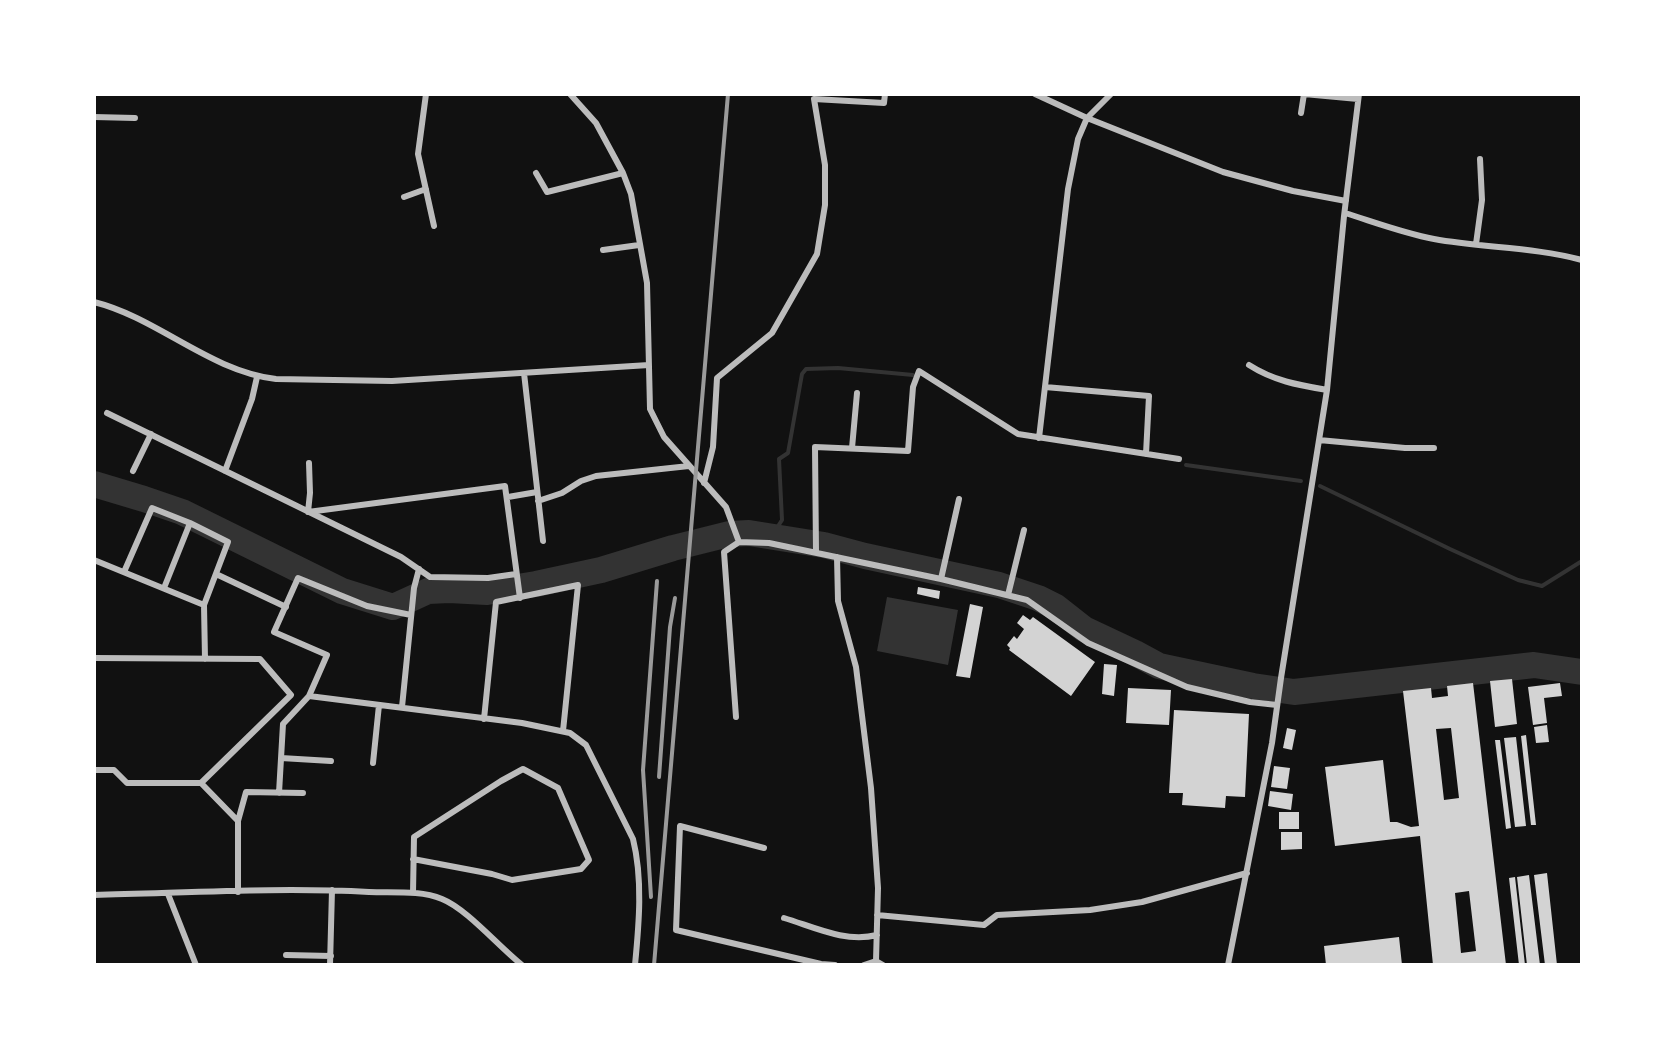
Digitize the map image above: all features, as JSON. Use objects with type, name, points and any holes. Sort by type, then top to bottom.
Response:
[{"type":"street","points":[[426,94],[418,154],[434,226]]},
{"type":"street","points":[[570,94],[596,123],[631,194],[647,283],[650,409],[664,437],[726,507],[739,542]]},
{"type":"street","points":[[704,483],[713,447],[717,378],[772,333],[817,254],[825,205],[825,165],[814,99],[884,103],[885,94]]},
{"type":"street","points":[[1035,94],[1223,172],[1293,191],[1346,201]]},
{"type":"street","points":[[1039,438],[1068,189],[1078,139],[1087,118],[1111,94]]},
{"type":"street","points":[[1228,965],[1272,743],[1327,390],[1359,96],[1304,94],[1301,113]]},
{"type":"street","points":[[94,117],[135,118]]},
{"type":"street","points":[[1476,244],[1482,200],[1480,159]]},
{"type":"street","points":[[536,173],[547,192],[623,173]]},
{"type":"street","points":[[404,197],[426,189]]},
{"type":"street","points":[[1345,213],[1436,239],[1582,260]]},
{"type":"street","points":[[603,250],[639,245]]},
{"type":"street","points":[[94,302],[113,307],[221,363],[257,377],[392,381],[649,365]]},
{"type":"street","points":[[1249,365],[1265,376],[1327,390]]},
{"type":"street","points":[[816,552],[815,447],[908,451],[913,387],[919,371],[1018,434],[1179,459]]},
{"type":"street","points":[[524,373],[543,541]]},
{"type":"street","points":[[225,471],[257,377]]},
{"type":"street","points":[[1045,387],[1149,396],[1146,454]]},
{"type":"street","points":[[852,448],[857,393]]},
{"type":"street","points":[[107,413],[401,557],[430,577],[516,577]]},
{"type":"street","points":[[133,471],[151,434]]},
{"type":"street","points":[[1319,440],[1434,448]]},
{"type":"street","points":[[308,512],[309,463]]},
{"type":"street","points":[[538,501],[596,476],[689,466]]},
{"type":"street","points":[[308,512],[505,486],[520,598]]},
{"type":"street","points":[[508,497],[537,492]]},
{"type":"street","points":[[941,579],[959,499]]},
{"type":"street","points":[[124,572],[152,508],[228,542],[204,605],[205,659]]},
{"type":"street","points":[[164,588],[190,523]]},
{"type":"street","points":[[1008,595],[1024,530]]},
{"type":"street","points":[[736,717],[724,552],[739,542],[769,543],[816,552],[1027,600],[1088,643],[1187,687],[1250,702],[1278,704]]},
{"type":"street","points":[[837,557],[838,601],[856,667],[871,788],[878,888],[880,963],[864,965]]},
{"type":"street","points":[[94,560],[204,605]]},
{"type":"street","points":[[402,707],[411,612],[419,569]]},
{"type":"street","points":[[216,574],[286,607]]},
{"type":"street","points":[[279,793],[283,724],[309,696],[327,655],[274,632],[298,578],[367,606],[411,612]]},
{"type":"street","points":[[484,719],[496,602],[578,585],[563,731]]},
{"type":"street","points":[[94,658],[260,659],[291,695],[201,783],[127,783],[114,770],[94,770]]},
{"type":"street","points":[[309,696],[522,723],[570,733],[586,745],[633,839],[637,855],[639,898],[635,965]]},
{"type":"street","points":[[373,763],[379,705]]},
{"type":"street","points":[[281,758],[331,761]]},
{"type":"street","points":[[413,859],[512,880],[581,869],[589,860],[558,788],[523,769],[414,837],[413,859],[413,893]]},
{"type":"street","points":[[201,783],[238,821]]},
{"type":"street","points":[[238,892],[238,821],[246,792],[303,793]]},
{"type":"street","points":[[764,848],[680,826],[676,930],[835,965]]},
{"type":"street","points":[[877,915],[984,925],[997,915],[1090,910],[1142,902],[1247,873]]},
{"type":"street","points":[[330,965],[332,890]]},
{"type":"street","points":[[94,895],[332,890],[413,893],[441,898],[459,908],[522,965]]},
{"type":"street","points":[[168,894],[196,965]]},
{"type":"street","points":[[784,918],[841,936],[862,939],[877,935]]},
{"type":"street","points":[[286,955],[331,956]]},
{"type":"shaded area","points":[[887,597],[958,610],[948,665],[877,651]]},
{"type":"building","points":[[918,587],[940,591],[939,599],[917,594]]},
{"type":"building","points":[[970,604],[983,607],[970,678],[956,676]]},
{"type":"building","points":[[1023,615],[1030,620],[1033,617],[1095,662],[1071,696],[1009,650],[1007,645],[1014,636],[1017,639],[1024,629],[1017,623]]},
{"type":"building","points":[[1104,664],[1117,665],[1114,696],[1102,694]]},
{"type":"building","points":[[1512,679],[1517,724],[1495,727],[1490,681]]},
{"type":"building","points":[[1473,683],[1506,965],[1433,965],[1420,836],[1335,846],[1325,767],[1383,760],[1390,822],[1419,826],[1403,691],[1431,688],[1432,698],[1448,696],[1447,686]],"holes":[[[1451,728],[1459,798],[1444,800],[1436,729]],[[1469,891],[1476,951],[1461,953],[1455,893]]]},
{"type":"building","points":[[1560,683],[1562,696],[1544,698],[1547,723],[1533,725],[1528,687]]},
{"type":"building","points":[[1128,688],[1171,690],[1169,725],[1126,723]]},
{"type":"building","points":[[1174,710],[1249,714],[1245,797],[1226,796],[1225,808],[1182,805],[1183,793],[1169,793]]},
{"type":"building","points":[[1547,725],[1549,742],[1536,743],[1534,727]]},
{"type":"building","points":[[1287,728],[1296,730],[1292,750],[1283,748]]},
{"type":"building","points":[[1526,735],[1536,825],[1531,825],[1521,736]]},
{"type":"building","points":[[1516,737],[1526,826],[1515,827],[1504,738]]},
{"type":"building","points":[[1495,740],[1500,740],[1511,828],[1506,829]]},
{"type":"building","points":[[1274,766],[1290,768],[1287,789],[1271,787]]},
{"type":"building","points":[[1270,791],[1293,794],[1291,810],[1268,806]]},
{"type":"building","points":[[1279,812],[1299,812],[1299,829],[1279,829]]},
{"type":"building","points":[[1281,832],[1302,832],[1302,849],[1281,850]]},
{"type":"building","points":[[1547,873],[1557,965],[1545,965],[1534,875]]},
{"type":"building","points":[[1529,875],[1540,965],[1527,965],[1517,877]]},
{"type":"building","points":[[1515,877],[1525,965],[1519,965],[1509,878]]},
{"type":"building","points":[[1399,937],[1402,965],[1326,965],[1324,946]]},
{"type":"waterway","points":[[771,537],[782,520],[779,459],[788,453],[802,374],[806,369],[838,368],[913,375]]},
{"type":"waterway","points":[[1186,465],[1301,481]]},
{"type":"waterway","points":[[94,484],[182,512],[342,591],[393,607],[428,591],[487,592],[536,584],[601,570],[729,534],[749,533],[824,545],[999,585],[1056,607],[1084,629],[1159,666],[1253,686],[1294,692],[1534,665],[1582,672]]},
{"type":"waterway","points":[[1320,486],[1518,580],[1542,586],[1582,561]]},
{"type":"railway","points":[[654,965],[728,94]]},
{"type":"railway","points":[[651,897],[643,770],[657,581]]},
{"type":"railway","points":[[659,777],[675,598]]}]
